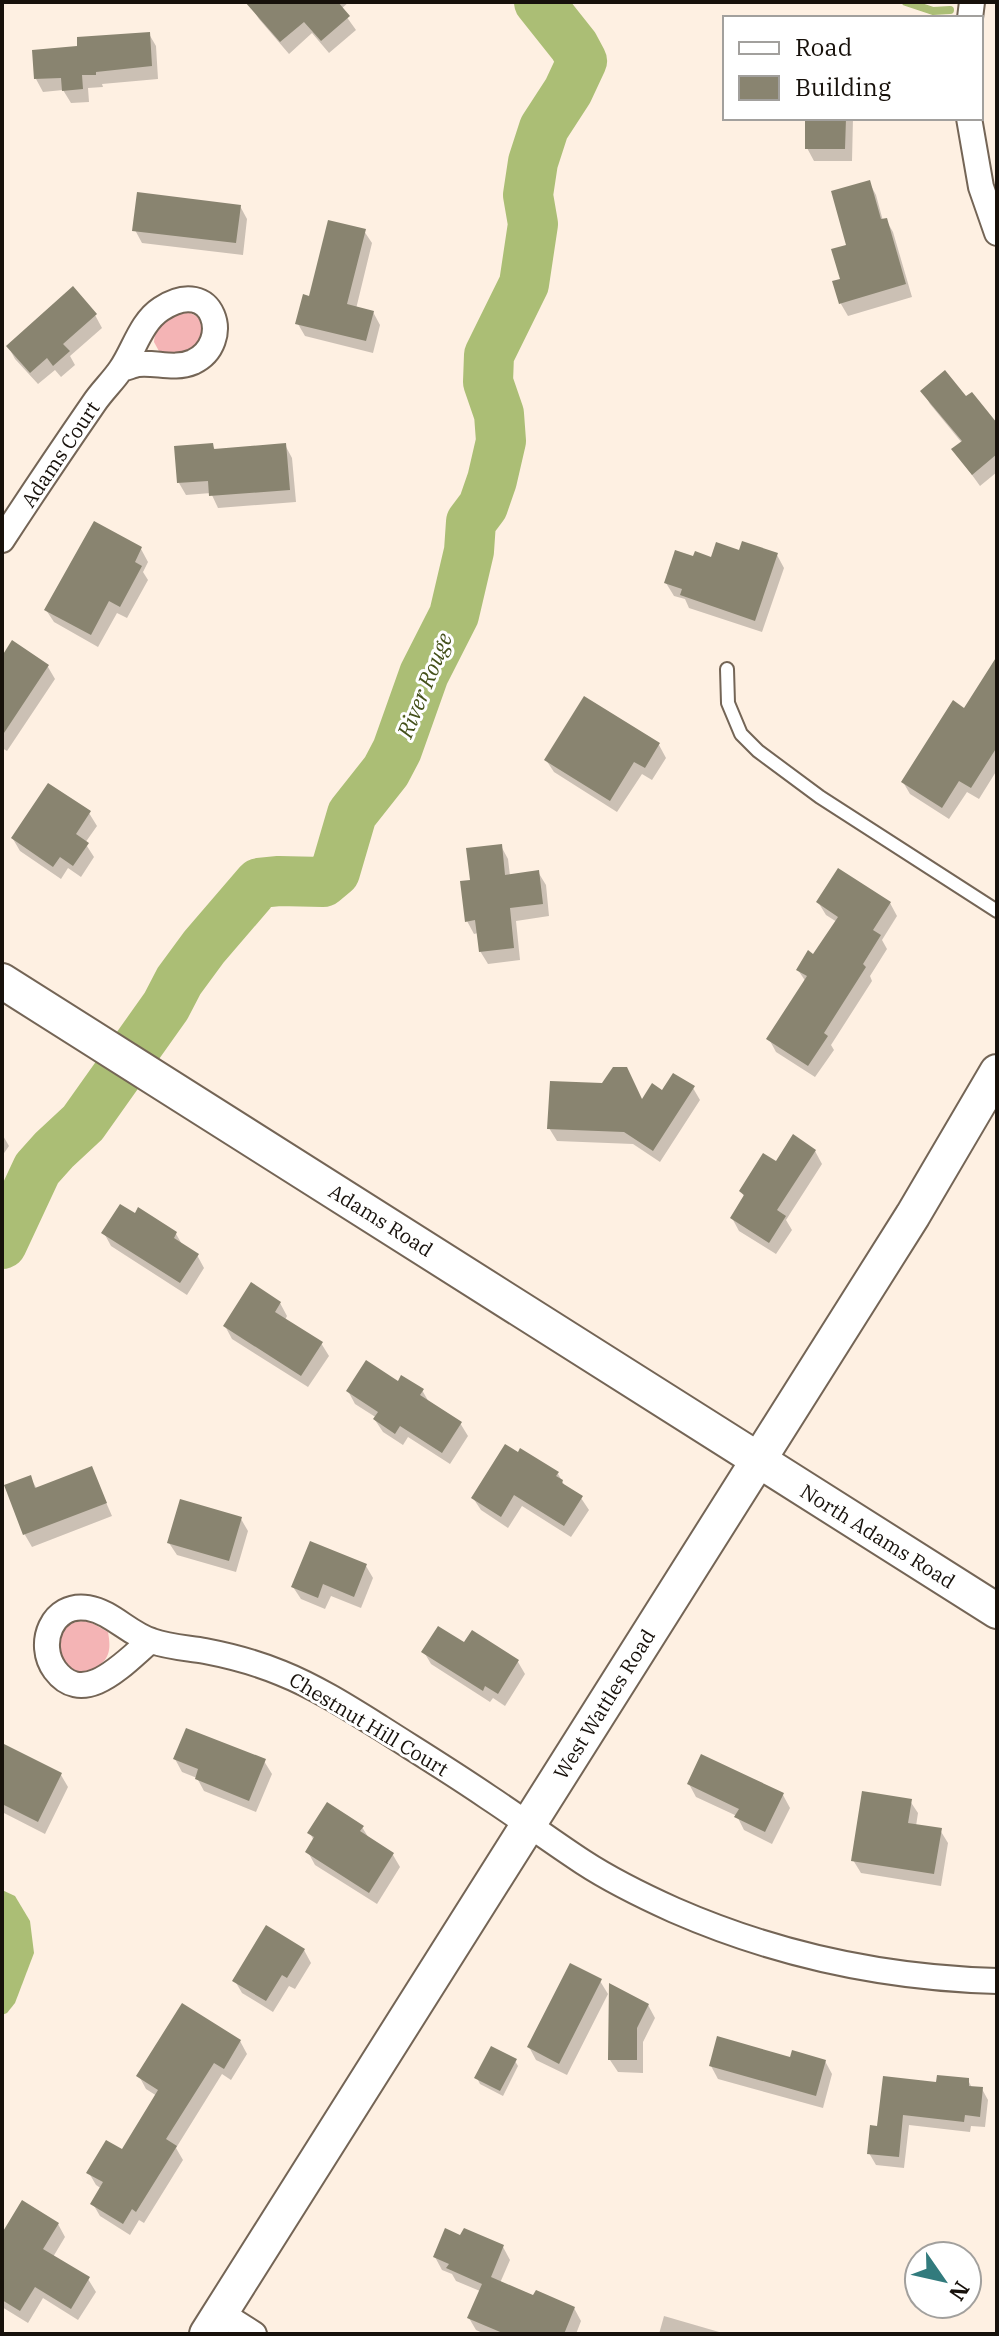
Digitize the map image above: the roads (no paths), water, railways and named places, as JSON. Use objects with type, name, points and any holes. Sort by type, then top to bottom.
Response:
[{"type":"street","points":[[969,120],[981,187],[997,233]]},
{"type":"street","name":"Adams Court","points":[[2,540],[97,399],[121,369]]},
{"type":"street","name":"Adams Road","points":[[2,981],[416,1241],[758,1461]]},
{"type":"street","name":"West Wattles Road","points":[[214,2323],[913,1215],[997,1072]]},
{"type":"street","name":"North Adams Road","points":[[758,1461],[997,1611]]},
{"type":"street","name":"Chestnut Hill Court","points":[[150,1641],[244,1660],[312,1687],[397,1738],[581,1861],[627,1887],[705,1923],[791,1952],[877,1971],[997,1981]]},
{"type":"street","points":[[214,2323],[254,2334]]},
{"type":"lane","points":[[727,669],[728,703],[741,734],[758,751],[820,797],[997,911]]},
{"type":"waterway","name":"River Rouge","points":[[2,1244],[37,1169],[83,1123],[166,1006],[179,981],[259,883],[323,882],[335,872],[352,814],[386,771],[397,750],[424,674],[454,615],[469,551],[471,522],[483,506],[492,480],[501,441],[499,414],[488,382],[489,355],[524,284],[533,224],[528,195],[533,162],[544,128],[568,91],[582,61],[539,2]]},
{"type":"waterway","points":[[906,2],[933,11],[950,10]]}]
